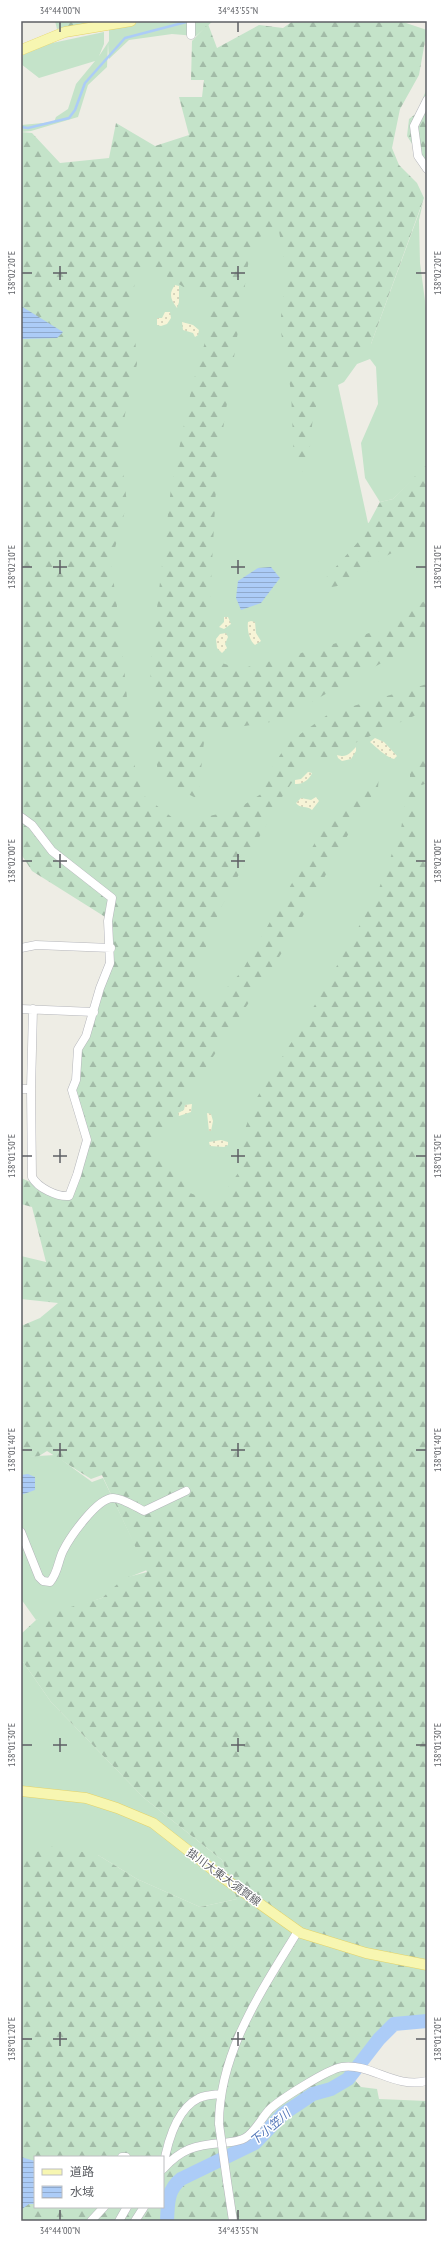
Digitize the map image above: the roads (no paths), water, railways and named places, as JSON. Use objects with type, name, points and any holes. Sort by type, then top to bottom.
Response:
[{"type":"main road","points":[[21,50],[65,32],[131,21]]},
{"type":"main road","name":"掛川大東大須賀線","points":[[21,1792],[86,1798],[118,1808],[153,1824],[222,1877],[298,1930],[329,1943],[366,1953],[427,1965]]},
{"type":"street","points":[[191,22],[191,35]]},
{"type":"street","points":[[427,100],[414,126],[418,156],[427,169]]},
{"type":"street","points":[[21,817],[32,825],[52,851],[112,898],[108,921],[111,948],[110,963],[100,988],[86,1036],[78,1049],[76,1080],[72,1090],[87,1140],[69,1196],[62,1196],[36,1184],[32,1177],[31,1089],[33,1009]]},
{"type":"street","points":[[21,948],[36,945],[111,948]]},
{"type":"street","points":[[21,1009],[94,1012]]},
{"type":"street","points":[[21,1089],[31,1089]]},
{"type":"street","points":[[21,1532],[38,1577],[43,1581],[50,1582],[56,1574],[62,1552],[70,1539],[90,1514],[105,1500],[114,1498],[144,1511],[186,1491]]},
{"type":"street","points":[[233,2221],[218,2124],[221,2094],[229,2060],[241,2031],[253,2006],[298,1930]]},
{"type":"street","points":[[164,2168],[187,2149],[205,2144],[239,2141],[247,2137],[269,2111],[279,2102],[340,2067],[364,2069],[400,2082],[427,2081]]},
{"type":"street","points":[[164,2164],[177,2123],[185,2110],[199,2098],[221,2094]]},
{"type":"street","points":[[91,2221],[103,2208]]},
{"type":"street","points":[[119,2221],[126,2208]]},
{"type":"street","points":[[135,2221],[143,2208]]},
{"type":"water","points":[[21,306],[63,332],[57,338],[21,339]]},
{"type":"water","points":[[271,567],[280,578],[261,603],[241,610],[236,598],[238,581],[258,568]]},
{"type":"water","points":[[28,1474],[35,1477],[35,1490],[21,1495],[21,1475]]},
{"type":"water","points":[[21,2157],[34,2161],[34,2204],[29,2204],[22,2209]]},
{"type":"waterway","points":[[21,127],[28,128],[69,118],[75,110],[85,83],[125,38],[190,21]]},
{"type":"waterway","name":"下小笠川","points":[[167,2221],[169,2198],[176,2183],[181,2179],[255,2143],[283,2114],[313,2094],[331,2089],[348,2079],[379,2039],[394,2024],[427,2021]]}]
